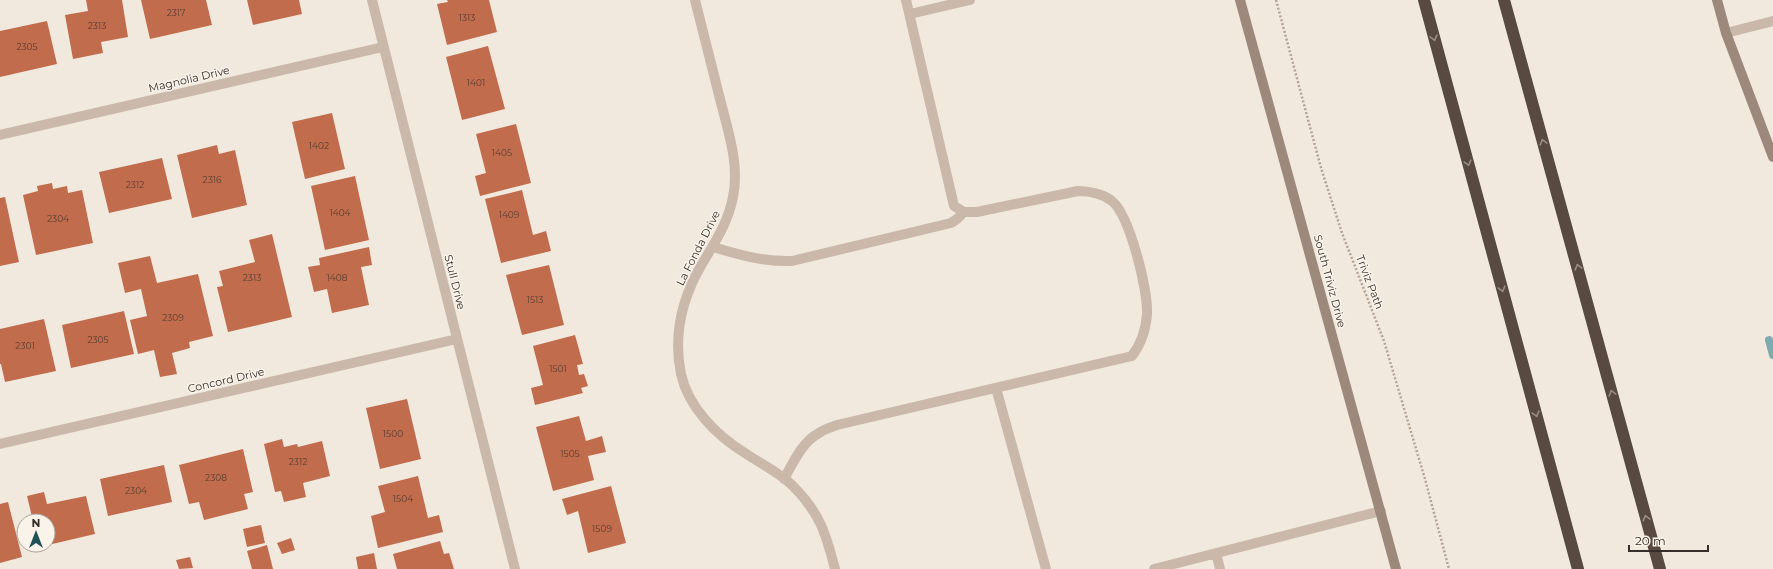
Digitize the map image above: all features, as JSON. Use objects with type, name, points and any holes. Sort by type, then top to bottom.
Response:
[{"type":"highway","points":[[1424,0],[1578,569]]},
{"type":"highway","points":[[1504,0],[1660,569]]},
{"type":"street","name":"Stull Drive","points":[[372,0],[515,569]]},
{"type":"street","name":"La Fonda Drive","points":[[696,0],[731,143],[735,179],[729,213],[722,230],[693,281],[686,298],[681,317],[678,336],[678,354],[684,384],[694,404],[716,431],[733,445],[784,479],[805,499],[817,515],[825,532],[835,569]]},
{"type":"street","points":[[784,479],[800,451],[810,439],[831,427],[1132,356],[1138,348],[1144,333],[1147,313],[1140,266],[1121,212],[1112,201],[1088,191],[1078,191],[977,212],[964,212],[956,207],[954,204],[906,0]]},
{"type":"street","points":[[910,14],[970,0]]},
{"type":"street","name":"South Triviz Drive","points":[[1240,0],[1396,569]]},
{"type":"street","points":[[1717,0],[1726,33],[1773,157]]},
{"type":"street","points":[[1726,33],[1773,21]]},
{"type":"street","name":"Magnolia Drive","points":[[0,135],[383,47]]},
{"type":"street","points":[[713,247],[756,259],[774,262],[792,262],[951,223],[964,212]]},
{"type":"street","name":"Concord Drive","points":[[0,444],[457,339]]},
{"type":"street","points":[[996,388],[1046,569]]},
{"type":"street","points":[[1154,569],[1381,511]]},
{"type":"street","points":[[1216,553],[1220,569]]},
{"type":"path","name":"Triviz Path","points":[[1276,0],[1321,168],[1342,233],[1384,341],[1425,479],[1449,569]]},
{"type":"building","points":[[86,0],[122,0],[128,37],[101,42],[103,53],[73,59],[65,15],[88,11]]},
{"type":"building","points":[[141,0],[206,0],[212,25],[150,39]]},
{"type":"building","points":[[247,0],[299,0],[302,14],[253,25]]},
{"type":"building","points":[[447,0],[489,0],[497,32],[447,45],[437,4],[448,2]]},
{"type":"building","points":[[47,21],[57,64],[0,77],[0,31]]},
{"type":"building","points":[[488,46],[505,109],[462,120],[446,57]]},
{"type":"building","points":[[332,113],[345,169],[305,179],[292,122]]},
{"type":"building","points":[[516,124],[531,183],[480,196],[475,176],[486,173],[476,134]]},
{"type":"building","points":[[217,145],[219,154],[235,150],[247,205],[192,218],[177,155]]},
{"type":"building","points":[[162,158],[172,199],[109,213],[99,172]]},
{"type":"building","points":[[355,176],[369,240],[325,250],[311,186]]},
{"type":"building","points":[[52,183],[53,189],[67,186],[68,193],[82,190],[93,243],[36,255],[23,195],[38,191],[37,186]]},
{"type":"building","points":[[522,190],[533,235],[546,231],[551,251],[501,263],[485,199]]},
{"type":"building","points":[[5,197],[19,262],[0,266],[0,198]]},
{"type":"building","points":[[272,234],[292,317],[228,332],[217,287],[223,286],[219,271],[255,262],[249,240]]},
{"type":"building","points":[[369,247],[372,265],[361,267],[369,305],[332,313],[327,289],[314,292],[308,267],[320,265],[319,258]]},
{"type":"building","points":[[150,256],[157,283],[198,274],[213,336],[189,342],[190,348],[172,353],[177,374],[160,377],[154,350],[138,354],[130,320],[147,316],[141,289],[125,293],[118,263]]},
{"type":"building","points":[[549,265],[564,325],[522,335],[506,275]]},
{"type":"building","points":[[124,311],[134,354],[71,368],[62,325]]},
{"type":"building","points":[[44,319],[56,371],[5,382],[0,364],[0,329]]},
{"type":"building","points":[[575,335],[583,364],[577,365],[579,375],[584,374],[588,386],[581,388],[583,393],[535,405],[531,388],[543,385],[533,346]]},
{"type":"building","points":[[407,399],[421,459],[380,469],[366,408]]},
{"type":"building","points":[[579,416],[586,441],[602,436],[606,452],[588,456],[594,480],[553,491],[536,427]]},
{"type":"building","points":[[282,439],[284,447],[297,444],[298,447],[322,441],[330,476],[303,483],[306,497],[284,502],[281,491],[275,492],[264,444]]},
{"type":"building","points":[[243,449],[253,492],[244,494],[248,509],[204,520],[199,502],[189,504],[179,465]]},
{"type":"building","points":[[164,465],[172,502],[108,516],[100,479]]},
{"type":"building","points":[[418,476],[428,518],[439,515],[443,532],[378,548],[371,516],[385,512],[378,486]]},
{"type":"building","points":[[611,486],[626,543],[588,553],[578,511],[567,515],[562,499]]},
{"type":"building","points":[[44,492],[47,504],[86,496],[95,534],[56,543],[56,513],[31,513],[27,496]]},
{"type":"building","points":[[8,502],[16,533],[16,553],[21,553],[22,557],[0,563],[0,504]]},
{"type":"building","points":[[261,525],[265,543],[247,547],[243,529]]},
{"type":"building","points":[[291,538],[295,550],[282,554],[277,543]]},
{"type":"building","points":[[440,541],[444,554],[449,553],[454,569],[397,569],[393,554]]},
{"type":"building","points":[[267,545],[273,569],[252,569],[247,551]]},
{"type":"building","points":[[374,553],[377,569],[358,569],[356,557]]},
{"type":"building","points":[[190,557],[193,568],[179,569],[176,560]]},
{"type":"waterway","points":[[1769,340],[1773,355]]}]
